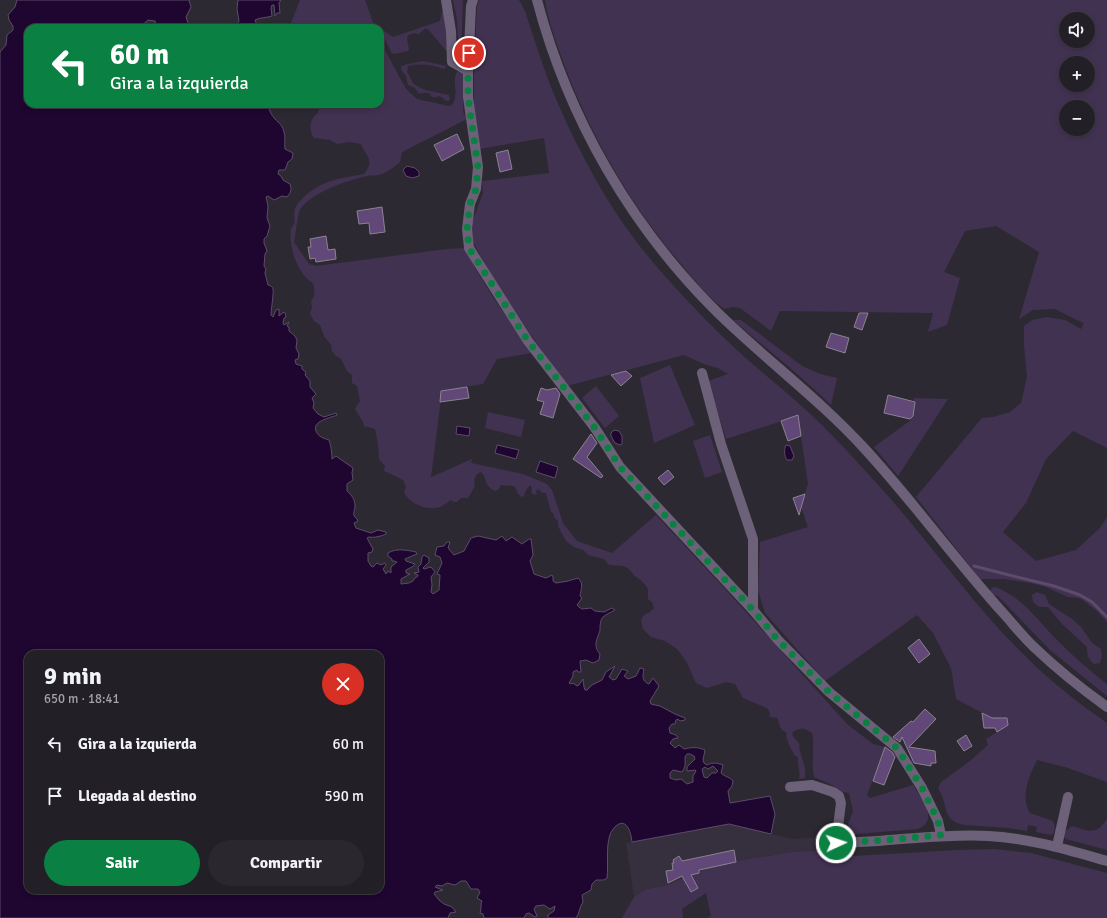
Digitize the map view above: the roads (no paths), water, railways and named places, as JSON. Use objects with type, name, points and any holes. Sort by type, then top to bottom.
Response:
[{"type":"street","points":[[446,0],[451,31],[452,62],[468,71]]},
{"type":"street","points":[[473,0],[471,6],[468,97],[478,167],[476,189],[470,204],[467,229],[469,248],[528,341],[595,428],[620,467],[753,610],[778,640],[829,692],[897,748],[922,788],[938,821],[941,835]]},
{"type":"street","points":[[537,0],[546,34],[566,91],[591,143],[616,186],[655,242],[702,297],[719,314],[863,447],[908,498],[978,586],[1035,648],[1089,694],[1107,707]]},
{"type":"street","points":[[702,373],[721,444],[753,539],[753,610]]},
{"type":"street","points":[[790,787],[812,785],[834,792],[839,796],[841,803],[836,843],[941,835],[988,836],[1022,839],[1057,846],[1107,861]]},
{"type":"street","points":[[1057,846],[1068,797]]},
{"type":"waterway","points":[[974,566],[1054,586],[1080,595],[1092,602],[1107,617]]}]
